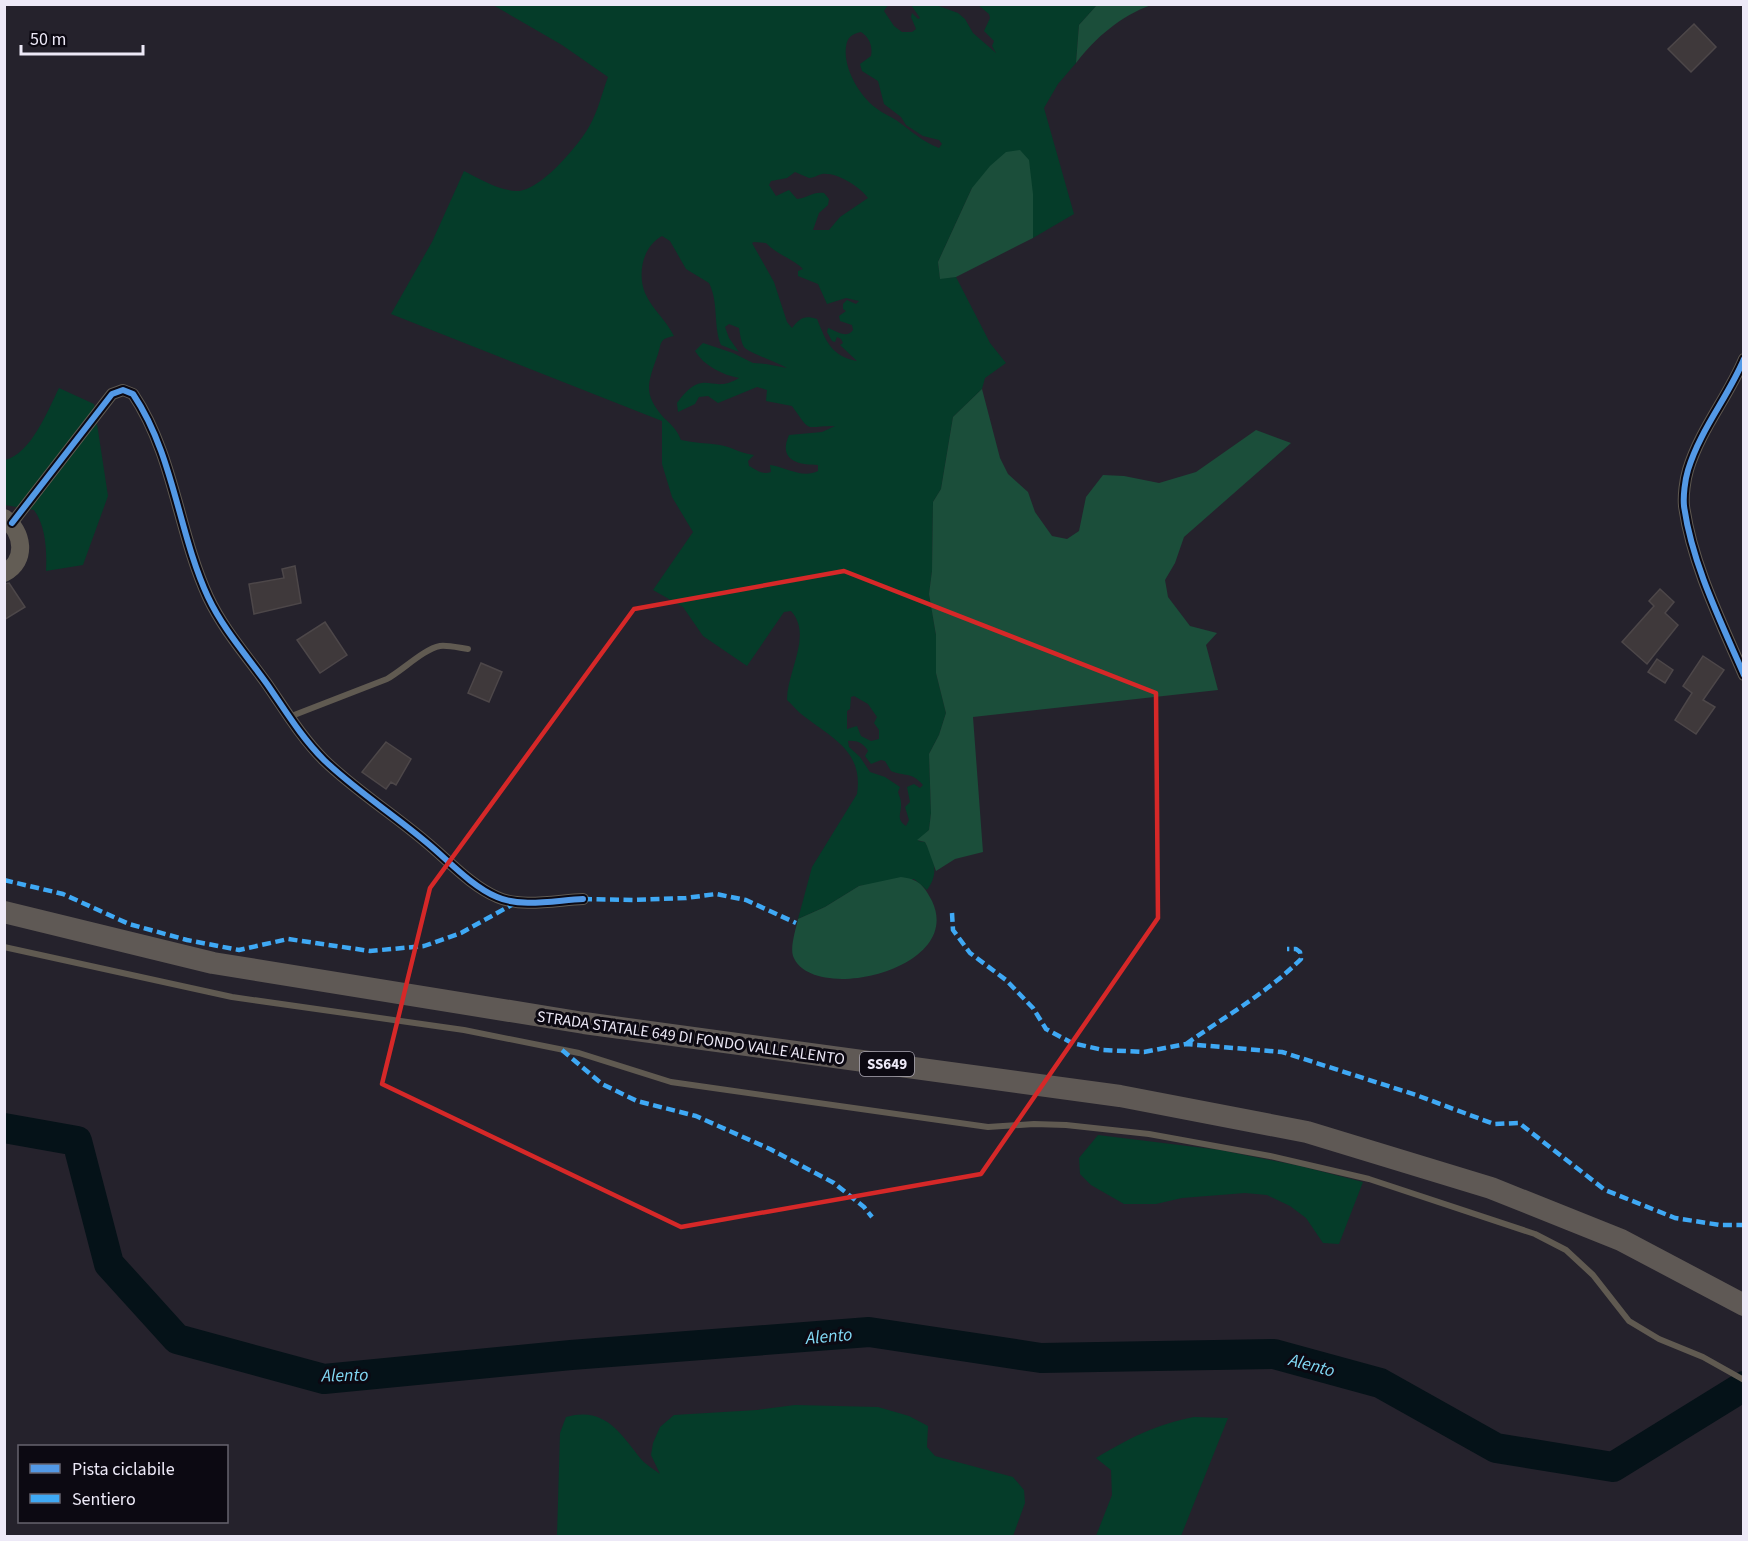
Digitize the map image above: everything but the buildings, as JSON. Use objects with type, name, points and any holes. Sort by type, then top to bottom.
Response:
[{"type":"highway","name":"STRADA STATALE 649 DI FONDO VALLE ALENTO","points":[[4,912],[225,965],[584,1023],[1120,1096],[1307,1131],[1491,1188],[1621,1240],[1743,1305]]},
{"type":"main road","points":[[4,573],[15,564],[21,550],[17,530],[8,520]]},
{"type":"street","points":[[1743,359],[1725,398],[1703,433],[1688,470],[1684,504],[1692,542],[1712,601],[1743,675]]},
{"type":"street","points":[[8,520],[112,394],[123,390],[133,394],[166,462],[179,513],[208,598],[230,634],[289,717],[325,761],[474,882],[497,897],[514,903],[583,899]]},
{"type":"lane","points":[[289,717],[387,679],[428,651],[441,646],[468,649]]},
{"type":"lane","points":[[4,947],[232,998],[464,1030],[579,1053],[671,1082],[988,1127],[1034,1124],[1066,1125],[1149,1134],[1270,1156],[1369,1179],[1535,1234],[1566,1250],[1593,1275],[1629,1321],[1659,1339],[1703,1357],[1743,1380]]},
{"type":"highlighted area","points":[[844,571],[1156,693],[1158,918],[981,1174],[681,1227],[382,1084],[430,888],[634,609]]},
{"type":"green space","points":[[493,5],[888,5],[884,11],[894,26],[902,32],[912,32],[916,29],[911,17],[912,13],[918,19],[920,18],[911,5],[936,5],[958,13],[965,19],[973,33],[996,53],[992,46],[994,41],[984,31],[990,18],[989,14],[978,5],[1097,5],[1079,25],[1076,63],[1058,84],[1044,108],[1074,214],[1033,238],[1033,194],[972,188],[938,262],[940,278],[956,277],[990,343],[1006,363],[985,378],[982,389],[953,417],[941,489],[933,502],[932,571],[929,594],[936,635],[936,673],[946,713],[939,735],[929,754],[931,813],[929,830],[918,841],[925,842],[933,861],[933,878],[927,890],[914,879],[859,886],[825,907],[798,919],[812,867],[857,794],[858,779],[855,766],[850,755],[833,737],[800,713],[787,700],[800,631],[791,611],[784,612],[747,666],[703,636],[683,607],[653,590],[693,532],[672,497],[662,464],[662,421],[391,314],[432,242],[464,171],[503,189],[525,190],[558,166],[585,133],[595,114],[608,77],[562,45]],"holes":[[[861,32],[866,36],[871,49],[871,56],[860,64],[862,71],[878,81],[884,104],[901,117],[906,125],[923,136],[939,140],[942,144],[939,148],[878,110],[858,89],[850,72],[846,55],[850,36]],[[795,172],[809,178],[822,174],[834,175],[860,189],[868,198],[840,217],[829,230],[813,230],[819,213],[828,205],[829,199],[824,193],[797,199],[789,190],[776,196],[769,185],[771,181],[787,178]],[[662,236],[670,241],[686,269],[709,283],[714,298],[721,345],[739,352],[729,338],[725,327],[729,324],[739,328],[744,347],[787,368],[753,363],[733,353],[703,343],[695,351],[703,361],[720,372],[739,378],[729,383],[701,383],[694,386],[677,403],[678,412],[695,404],[699,397],[708,396],[718,403],[757,387],[767,390],[766,401],[792,406],[809,427],[835,426],[822,432],[789,435],[786,443],[788,455],[797,462],[818,465],[818,471],[806,474],[770,465],[771,472],[760,472],[749,466],[748,461],[754,455],[720,445],[681,440],[678,433],[652,402],[650,380],[662,342],[674,336],[648,299],[643,285],[643,261],[655,240]],[[752,243],[766,243],[799,265],[803,269],[798,271],[798,276],[818,284],[827,304],[846,298],[859,301],[856,304],[847,300],[843,304],[843,309],[846,311],[839,316],[840,321],[852,325],[851,333],[841,334],[828,328],[827,332],[832,341],[835,342],[837,337],[841,339],[843,343],[840,345],[857,361],[848,359],[835,351],[827,341],[817,319],[803,318],[792,328],[787,322],[774,282]],[[854,696],[868,704],[877,717],[874,723],[879,730],[879,739],[871,741],[861,736],[857,726],[847,729],[847,711],[850,709],[851,697]],[[848,741],[862,744],[868,751],[865,756],[871,764],[881,760],[885,761],[891,771],[911,776],[923,785],[920,788],[914,784],[907,787],[910,802],[905,807],[909,820],[906,826],[900,818],[901,802],[898,792],[900,787],[885,777],[870,772],[860,757],[849,747]]]},
{"type":"green space","points":[[1097,5],[1151,5],[1129,15],[1110,28],[1076,63],[1079,25]]},
{"type":"green space","points":[[1020,150],[1029,160],[1033,194],[1033,238],[956,277],[940,279],[938,262],[972,188],[990,166],[1006,152]]},
{"type":"green space","points":[[59,388],[94,404],[108,496],[83,565],[46,571],[45,539],[38,516],[34,510],[5,505],[5,460],[14,456],[31,440]]},
{"type":"green space","points":[[982,389],[1000,458],[1008,474],[1028,492],[1035,512],[1052,536],[1067,539],[1079,531],[1086,497],[1103,475],[1124,476],[1159,483],[1196,472],[1256,430],[1291,443],[1184,537],[1175,563],[1165,580],[1168,597],[1190,626],[1217,633],[1206,645],[1218,690],[973,717],[983,852],[955,859],[936,871],[925,842],[917,840],[929,830],[931,813],[929,754],[939,735],[946,713],[936,673],[936,635],[929,594],[932,571],[933,502],[941,489],[953,417]]},
{"type":"green space","points":[[901,877],[912,879],[920,884],[932,901],[936,925],[927,946],[907,962],[882,973],[854,978],[827,978],[805,971],[792,952],[798,919],[825,907],[859,886]]},
{"type":"green space","points":[[1098,1135],[1220,1150],[1300,1166],[1363,1182],[1339,1244],[1323,1243],[1306,1218],[1290,1206],[1267,1195],[1245,1193],[1182,1198],[1156,1204],[1124,1204],[1091,1185],[1080,1174],[1079,1158]]},
{"type":"green space","points":[[795,1405],[878,1407],[909,1416],[928,1426],[927,1447],[935,1456],[1013,1477],[1024,1490],[1025,1503],[1013,1536],[557,1536],[560,1433],[566,1417],[591,1415],[610,1424],[643,1461],[660,1474],[651,1455],[653,1443],[660,1427],[674,1415],[757,1410]]},
{"type":"green space","points":[[1194,1417],[1228,1418],[1181,1536],[1096,1536],[1112,1495],[1111,1470],[1096,1458],[1143,1433]]},
{"type":"waterway","name":"Alento","points":[[4,1128],[77,1141],[109,1264],[177,1339],[324,1379],[571,1355],[869,1332],[1041,1358],[1274,1354],[1380,1383],[1496,1448],[1613,1467],[1744,1386]]},
{"type":"marked path","points":[[4,880],[63,894],[129,924],[187,940],[239,950],[288,939],[370,951],[424,946],[461,933],[515,903]]},
{"type":"marked path","points":[[583,899],[633,900],[686,898],[716,894],[746,900],[796,923]]},
{"type":"marked path","points":[[952,913],[953,930],[970,953],[1006,980],[1033,1008],[1046,1029],[1072,1043],[1103,1050],[1144,1052],[1186,1044],[1282,1052],[1416,1095],[1494,1124],[1519,1123],[1605,1190],[1675,1218],[1720,1225],[1744,1225]]},
{"type":"marked path","points":[[1186,1044],[1260,994],[1301,959],[1300,952],[1296,949],[1287,949]]},
{"type":"marked path","points":[[562,1050],[602,1084],[637,1101],[696,1116],[770,1149],[834,1183],[864,1207],[872,1217]]},
{"type":"cycle path","points":[[1744,359],[1693,455],[1684,493],[1688,528],[1700,571],[1744,675]]},
{"type":"cycle path","points":[[12,523],[112,394],[123,390],[133,394],[158,442],[189,546],[214,609],[301,733],[324,760],[469,880],[487,892],[517,902],[583,899]]}]
